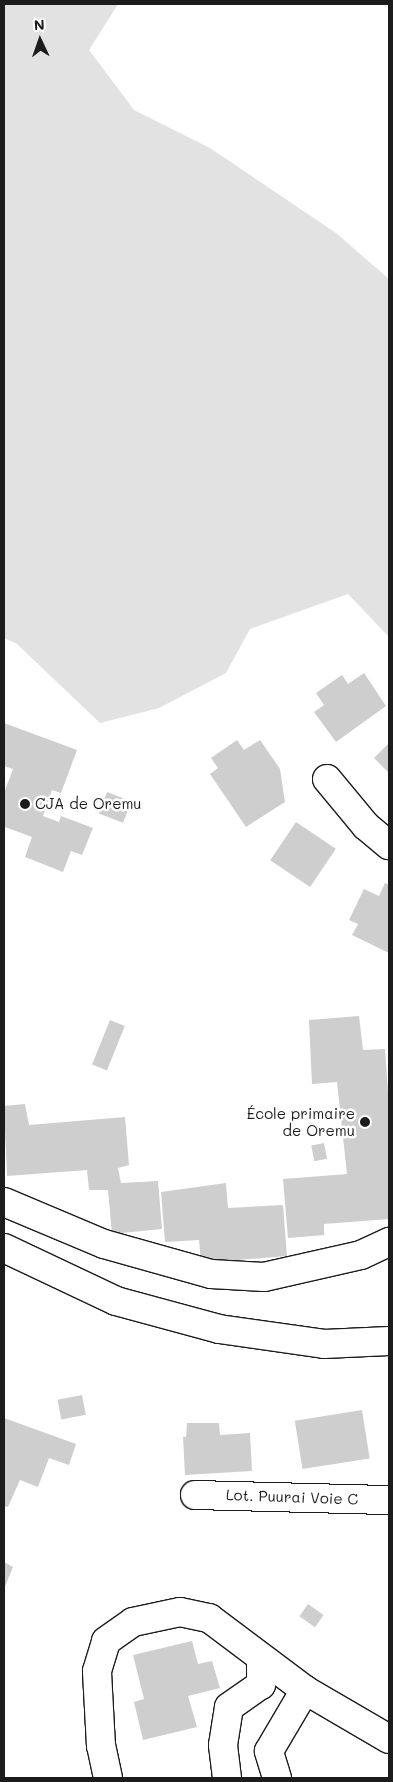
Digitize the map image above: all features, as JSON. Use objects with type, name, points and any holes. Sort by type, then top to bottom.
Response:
[{"type":"street","points":[[327,780],[366,826],[389,845]]},
{"type":"street","points":[[4,1202],[104,1244],[211,1274],[264,1277],[362,1255],[389,1242]]},
{"type":"street","points":[[4,1248],[116,1301],[219,1329],[324,1344],[389,1341]]},
{"type":"street","name":"Lot. Puurai Voie C","points":[[195,1494],[389,1500]]},
{"type":"street","points":[[108,1778],[101,1746],[97,1671],[106,1641],[133,1622],[180,1612],[209,1618],[261,1659],[305,1690],[389,1739]]},
{"type":"street","points":[[228,1778],[223,1745],[229,1708],[261,1685],[261,1659]]},
{"type":"street","points":[[277,1778],[268,1751],[305,1690]]},
{"type":"shaded area","points":[[4,4],[118,4],[89,50],[134,110],[210,148],[336,233],[389,279],[389,637],[348,594],[250,629],[226,673],[159,708],[100,723],[17,644],[4,638]]},
{"type":"building","points":[[364,673],[386,706],[336,742],[314,712],[324,705],[316,693],[342,675],[348,684]]},
{"type":"building","name":"CJA de Oremu","points":[[4,723],[77,750],[61,793],[52,790],[43,816],[59,822],[61,816],[93,828],[82,855],[71,851],[63,872],[25,857],[32,837],[5,827],[4,831],[4,793],[13,769],[4,766]]},
{"type":"building","points":[[237,740],[244,750],[260,740],[280,769],[285,802],[246,827],[210,774],[218,768],[211,758]]},
{"type":"building","points":[[389,743],[389,773],[374,758]]},
{"type":"building","name":"CJA de Oremu","points":[[107,792],[131,801],[123,823],[99,813]]},
{"type":"building","points":[[296,822],[336,849],[310,887],[270,860]]},
{"type":"building","points":[[385,883],[389,885],[389,953],[352,935],[358,924],[349,920],[364,889],[379,896]]},
{"type":"building","name":"École primaire de Oremu","points":[[359,1016],[363,1050],[385,1049],[389,1107],[389,1219],[324,1224],[324,1235],[288,1238],[283,1179],[347,1174],[337,1082],[312,1084],[309,1020]]},
{"type":"building","points":[[110,1020],[125,1026],[107,1070],[92,1065]]},
{"type":"building","points":[[25,1104],[29,1125],[125,1117],[129,1165],[118,1168],[121,1183],[158,1181],[162,1229],[112,1234],[108,1190],[89,1190],[87,1170],[7,1176],[4,1106]]},
{"type":"building","points":[[324,1143],[327,1159],[314,1161],[311,1145]]},
{"type":"building","points":[[226,1183],[228,1208],[283,1205],[287,1256],[201,1263],[199,1240],[165,1242],[161,1192]]},
{"type":"building","points":[[82,1395],[86,1415],[61,1419],[57,1400]]},
{"type":"building","points":[[362,1410],[370,1458],[303,1469],[295,1421]]},
{"type":"building","points":[[4,1418],[76,1444],[69,1465],[49,1458],[38,1487],[20,1480],[8,1507],[4,1506]]},
{"type":"building","points":[[187,1423],[219,1423],[220,1435],[250,1433],[252,1471],[185,1475],[183,1437],[186,1437]]},
{"type":"building","points":[[4,1562],[13,1567],[4,1589]]},
{"type":"building","points":[[308,1604],[324,1615],[315,1627],[299,1616]]},
{"type":"building","points":[[192,1641],[198,1664],[212,1661],[220,1688],[188,1696],[197,1727],[143,1740],[134,1702],[144,1699],[133,1655]]},
{"type":"place","name":"CJA de Oremu","points":[[25,804]]},
{"type":"place","name":"École primaire de Oremu","points":[[365,1122]]}]
